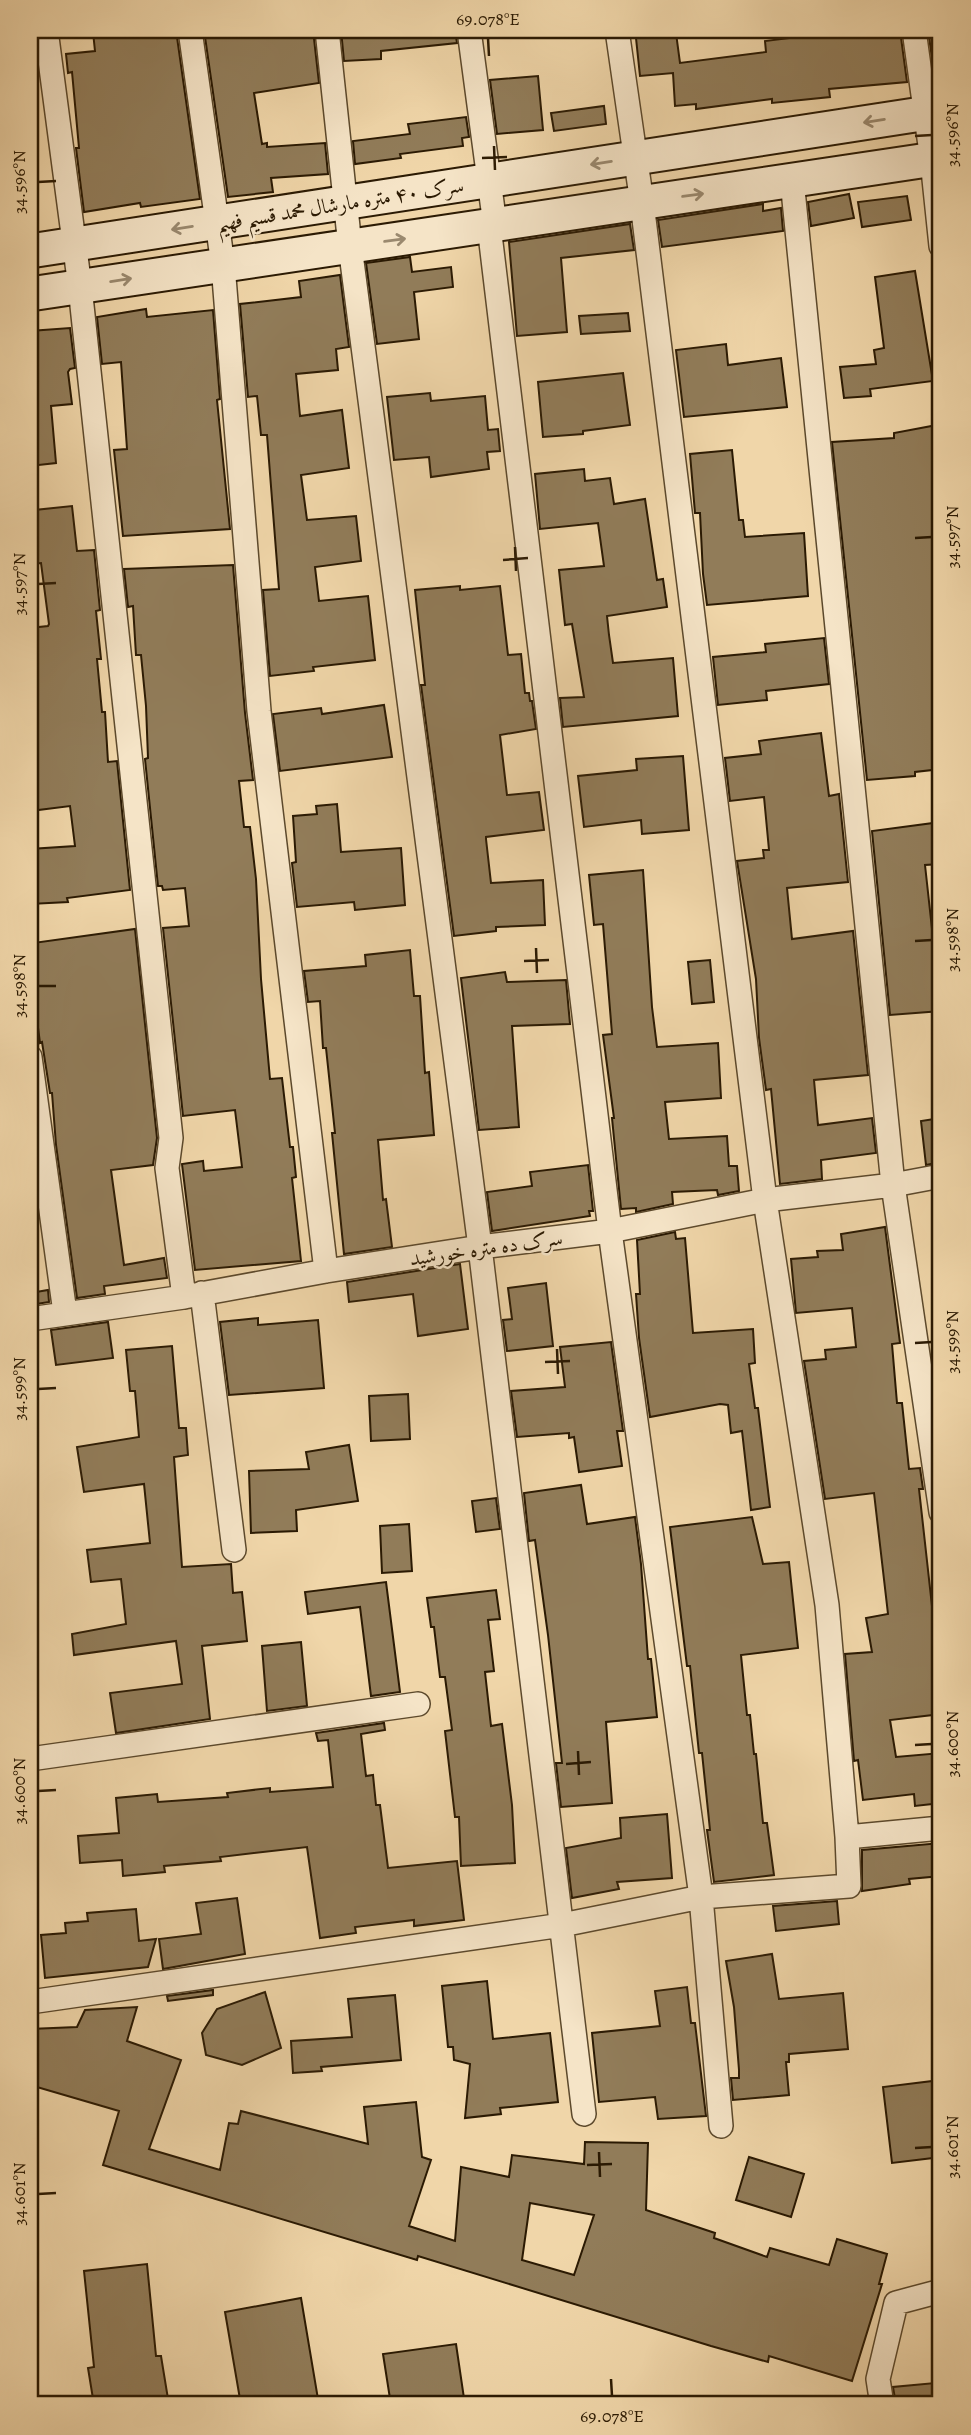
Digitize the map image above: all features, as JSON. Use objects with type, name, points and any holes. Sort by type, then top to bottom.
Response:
[{"type":"street","points":[[46,30],[80,286],[172,1138],[167,1168],[193,1295],[234,1550]]},
{"type":"street","points":[[190,30],[223,265],[258,710],[327,1271]]},
{"type":"street","points":[[327,30],[350,246],[480,1247],[584,2114]]},
{"type":"street","points":[[469,30],[489,181],[610,1231],[701,1897],[721,2126]]},
{"type":"street","points":[[30,2002],[562,1925],[701,1897],[849,1886],[827,1605],[765,1200],[642,203],[617,30]]},
{"type":"street","points":[[914,30],[933,112],[941,246]]},
{"type":"street","name":"سرک ۴۰ متره مارشال محمد قسیم فهیم","points":[[30,251],[933,112]]},
{"type":"street","name":"سرک ۴۰ متره مارشال محمد قسیم فهیم","points":[[30,294],[937,159]]},
{"type":"street","points":[[792,180],[893,1185],[941,1512]]},
{"type":"street","points":[[30,1057],[65,1313]]},
{"type":"street","name":"سرک ده متره خورشید","points":[[30,1319],[480,1247],[610,1231],[765,1200],[893,1185],[941,1176]]},
{"type":"street","points":[[30,1759],[418,1704]]},
{"type":"street","points":[[847,1838],[941,1828]]},
{"type":"street","points":[[883,2405],[878,2379],[896,2302],[941,2291]]},
{"type":"building","points":[[176,30],[200,199],[141,207],[140,203],[84,212],[76,148],[79,148],[72,72],[68,73],[66,54],[95,51],[93,32]]},
{"type":"building","points":[[204,30],[313,30],[319,83],[254,93],[262,144],[267,143],[267,147],[325,143],[328,174],[271,178],[273,192],[228,197]]},
{"type":"building","points":[[341,30],[455,30],[457,43],[381,51],[381,59],[344,61]]},
{"type":"building","points":[[837,30],[900,30],[907,82],[829,89],[830,97],[772,103],[772,99],[696,109],[696,104],[675,106],[673,73],[640,76],[636,38],[676,33],[680,63],[766,52],[765,41],[838,32]]},
{"type":"building","points":[[928,30],[941,30],[941,78],[935,79]]},
{"type":"building","points":[[538,76],[543,130],[497,134],[490,80]]},
{"type":"building","points":[[604,106],[606,124],[554,131],[551,113]]},
{"type":"building","points":[[466,117],[469,137],[462,138],[463,146],[400,154],[401,158],[355,164],[353,141],[410,134],[408,124]]},
{"type":"building","points":[[849,194],[854,218],[811,226],[808,202]]},
{"type":"building","points":[[907,196],[911,220],[862,227],[858,202]]},
{"type":"building","points":[[763,204],[763,211],[781,208],[783,231],[662,247],[658,220]]},
{"type":"building","points":[[630,224],[634,250],[561,258],[567,332],[517,336],[509,242]]},
{"type":"building","points":[[410,257],[412,272],[451,267],[453,287],[414,292],[419,339],[377,344],[366,263]]},
{"type":"building","points":[[915,271],[933,381],[870,389],[871,396],[844,398],[840,367],[876,364],[874,350],[884,348],[875,277]]},
{"type":"building","points":[[340,275],[349,347],[336,349],[338,370],[296,374],[300,416],[342,410],[349,468],[301,475],[307,520],[356,516],[361,561],[315,567],[319,601],[368,596],[375,660],[313,667],[314,671],[270,676],[263,590],[279,589],[267,435],[261,435],[257,396],[248,397],[240,304],[301,297],[299,281]]},
{"type":"building","points":[[146,309],[147,317],[213,310],[220,399],[217,400],[230,529],[123,536],[114,450],[127,449],[121,362],[102,364],[97,317]]},
{"type":"building","points":[[628,313],[630,331],[581,334],[579,316]]},
{"type":"building","points":[[70,328],[75,368],[68,372],[72,404],[51,406],[56,463],[30,466],[30,331]]},
{"type":"building","points":[[726,344],[728,365],[781,358],[787,407],[684,417],[676,350]]},
{"type":"building","points":[[623,373],[630,425],[583,431],[583,434],[543,437],[538,382]]},
{"type":"building","points":[[430,393],[431,401],[485,396],[488,430],[498,429],[500,451],[487,452],[489,469],[431,477],[429,457],[394,460],[387,397]]},
{"type":"building","points":[[937,425],[941,447],[941,528],[936,529],[941,573],[941,769],[915,772],[915,776],[867,780],[832,442],[894,438],[894,433]]},
{"type":"building","points":[[732,450],[739,520],[743,520],[745,537],[804,533],[808,596],[707,605],[700,513],[695,513],[690,454]]},
{"type":"building","points":[[584,469],[585,481],[610,478],[614,504],[645,499],[657,580],[663,579],[667,607],[607,616],[613,663],[673,658],[678,716],[563,727],[560,698],[584,697],[572,624],[565,625],[559,570],[604,566],[598,523],[540,529],[535,474]]},
{"type":"building","points":[[72,506],[77,551],[94,550],[100,610],[96,611],[101,659],[97,659],[102,712],[105,712],[108,762],[117,761],[130,890],[67,898],[68,902],[30,904],[30,849],[75,846],[70,806],[30,811],[30,628],[49,624],[41,563],[30,564],[30,524],[37,523],[35,510]]},
{"type":"building","points":[[233,565],[253,780],[239,781],[244,827],[250,827],[256,879],[270,1079],[282,1078],[290,1147],[293,1147],[296,1177],[292,1178],[301,1261],[195,1270],[182,1164],[203,1161],[204,1171],[242,1167],[235,1110],[183,1116],[163,928],[189,926],[185,888],[163,890],[162,886],[158,886],[145,759],[148,758],[146,706],[141,655],[136,655],[133,606],[128,607],[124,569]]},
{"type":"building","points":[[460,586],[460,590],[500,586],[508,655],[521,654],[525,693],[529,693],[532,701],[536,729],[500,735],[507,795],[539,792],[544,830],[486,839],[491,883],[543,880],[545,925],[496,927],[496,931],[454,936],[421,685],[425,685],[415,590]]},
{"type":"building","points":[[824,638],[829,684],[766,691],[767,700],[718,705],[713,657],[766,652],[765,644]]},
{"type":"building","points":[[384,705],[392,757],[280,771],[273,714],[321,708],[322,714]]},
{"type":"building","points":[[821,733],[829,796],[839,794],[848,882],[787,888],[792,939],[853,931],[868,1075],[814,1080],[818,1125],[872,1118],[876,1153],[821,1160],[822,1179],[780,1184],[771,1089],[766,1090],[759,1038],[756,979],[737,861],[764,858],[763,850],[769,850],[764,797],[730,801],[725,758],[761,754],[759,741]]},
{"type":"building","points":[[683,756],[689,830],[642,834],[641,820],[584,827],[578,776],[637,770],[636,759]]},
{"type":"building","points":[[337,804],[341,852],[401,848],[405,905],[355,910],[354,902],[297,907],[292,863],[296,862],[293,816],[317,814],[316,806]]},
{"type":"building","points":[[941,822],[941,864],[925,865],[941,1011],[890,1015],[872,831]]},
{"type":"building","points":[[643,870],[657,1047],[718,1043],[721,1098],[665,1102],[669,1139],[727,1136],[729,1166],[737,1166],[739,1191],[718,1195],[717,1190],[672,1192],[673,1204],[636,1212],[636,1208],[621,1209],[614,1118],[603,1035],[612,1034],[603,924],[594,925],[589,875]]},
{"type":"building","points":[[135,929],[157,1138],[153,1165],[111,1170],[124,1265],[164,1258],[167,1278],[104,1286],[105,1294],[77,1298],[56,1145],[52,1093],[42,1042],[40,1043],[31,973],[36,973],[33,943]]},
{"type":"building","points":[[410,950],[414,996],[420,996],[425,1073],[429,1072],[434,1135],[378,1140],[383,1200],[386,1199],[392,1247],[344,1254],[332,1133],[335,1133],[326,1048],[323,1048],[320,1001],[308,1002],[304,971],[366,966],[365,955]]},
{"type":"building","points":[[710,960],[714,1002],[692,1004],[688,962]]},
{"type":"building","points":[[505,972],[507,982],[566,980],[570,1024],[512,1026],[519,1127],[479,1130],[461,978]]},
{"type":"building","points":[[941,1118],[941,1162],[926,1165],[921,1121]]},
{"type":"building","points":[[588,1165],[593,1211],[589,1211],[590,1216],[492,1231],[487,1192],[532,1186],[530,1172]]},
{"type":"building","points":[[885,1227],[900,1343],[892,1344],[897,1403],[902,1403],[909,1469],[920,1468],[923,1489],[919,1489],[932,1606],[941,1645],[941,1714],[890,1720],[896,1757],[941,1753],[941,1803],[915,1806],[914,1794],[863,1800],[858,1760],[854,1761],[845,1654],[872,1652],[866,1618],[888,1614],[874,1493],[825,1499],[804,1361],[826,1359],[825,1350],[856,1347],[852,1308],[796,1313],[791,1259],[818,1257],[817,1251],[843,1250],[841,1234]]},
{"type":"building","points":[[675,1232],[676,1239],[685,1238],[693,1333],[753,1329],[755,1363],[749,1364],[755,1408],[758,1408],[770,1507],[751,1510],[742,1431],[731,1433],[728,1405],[720,1404],[650,1417],[639,1338],[636,1294],[640,1294],[637,1240]]},
{"type":"building","points":[[460,1264],[468,1329],[418,1336],[413,1294],[349,1302],[347,1282]]},
{"type":"building","points":[[546,1283],[553,1346],[507,1351],[503,1320],[512,1319],[508,1288]]},
{"type":"building","points":[[48,1290],[49,1302],[30,1305],[30,1293]]},
{"type":"building","points":[[258,1318],[258,1325],[318,1320],[324,1388],[229,1395],[220,1322]]},
{"type":"building","points":[[108,1322],[113,1358],[56,1365],[51,1330]]},
{"type":"building","points":[[611,1342],[623,1431],[617,1431],[622,1466],[579,1472],[574,1437],[569,1438],[569,1433],[517,1437],[511,1391],[565,1387],[560,1347]]},
{"type":"building","points":[[172,1346],[179,1428],[186,1428],[188,1455],[174,1457],[182,1567],[231,1564],[233,1593],[242,1592],[247,1641],[202,1646],[210,1719],[116,1733],[110,1693],[182,1684],[176,1641],[74,1655],[72,1634],[126,1624],[121,1579],[91,1582],[87,1550],[150,1543],[144,1484],[84,1492],[77,1447],[139,1437],[135,1391],[130,1391],[126,1350]]},
{"type":"building","points":[[408,1394],[410,1439],[371,1441],[369,1396]]},
{"type":"building","points":[[349,1445],[358,1501],[296,1510],[297,1531],[251,1533],[249,1471],[309,1469],[306,1452]]},
{"type":"building","points":[[581,1485],[587,1524],[635,1517],[648,1659],[651,1659],[657,1717],[606,1722],[612,1803],[561,1807],[556,1763],[562,1763],[548,1635],[535,1540],[529,1541],[524,1493]]},
{"type":"building","points":[[496,1498],[500,1529],[476,1532],[472,1501]]},
{"type":"building","points":[[752,1517],[763,1564],[789,1562],[798,1648],[741,1655],[763,1823],[767,1823],[774,1875],[714,1882],[707,1830],[710,1830],[702,1753],[699,1753],[690,1666],[687,1666],[670,1527]]},
{"type":"building","points":[[409,1524],[412,1571],[382,1573],[380,1526]]},
{"type":"building","points":[[386,1582],[400,1692],[371,1696],[360,1607],[308,1614],[305,1592]]},
{"type":"building","points":[[496,1590],[500,1619],[488,1620],[494,1671],[485,1672],[491,1726],[502,1724],[512,1805],[515,1863],[461,1866],[459,1817],[455,1817],[445,1731],[452,1730],[445,1677],[440,1677],[434,1627],[431,1627],[427,1598]]},
{"type":"building","points":[[301,1642],[307,1706],[267,1711],[262,1646]]},
{"type":"building","points":[[384,1723],[385,1730],[361,1734],[366,1776],[373,1775],[376,1805],[380,1805],[388,1868],[457,1861],[464,1920],[414,1926],[414,1920],[355,1927],[356,1933],[320,1938],[307,1847],[220,1857],[221,1861],[164,1866],[165,1872],[123,1876],[122,1860],[80,1863],[78,1836],[119,1833],[116,1798],[157,1794],[158,1802],[228,1797],[227,1793],[270,1788],[270,1792],[333,1787],[328,1740],[318,1741],[316,1733]]},
{"type":"building","points":[[667,1814],[672,1878],[617,1882],[619,1889],[572,1898],[566,1848],[621,1838],[620,1818]]},
{"type":"building","points":[[941,1843],[941,1876],[909,1879],[910,1884],[862,1891],[862,1850]]},
{"type":"building","points":[[237,1898],[245,1954],[163,1969],[159,1939],[201,1934],[196,1903]]},
{"type":"building","points":[[837,1901],[839,1924],[776,1931],[773,1906]]},
{"type":"building","points":[[136,1909],[139,1941],[156,1939],[148,1967],[45,1978],[41,1935],[66,1933],[65,1923],[88,1921],[87,1913]]},
{"type":"building","points":[[772,1954],[779,1999],[843,1993],[848,2049],[789,2054],[789,2062],[786,2062],[789,2095],[733,2100],[731,2078],[739,2078],[739,2070],[734,2007],[726,1961]]},
{"type":"building","points":[[487,1981],[493,2039],[550,2033],[558,2102],[500,2108],[501,2114],[465,2118],[470,2064],[454,2060],[453,2047],[448,2047],[442,1986]]},
{"type":"building","points":[[687,1987],[691,2023],[695,2023],[706,2116],[658,2119],[655,2097],[599,2102],[592,2033],[660,2026],[655,1991]]},
{"type":"building","points":[[213,1990],[213,1995],[168,2001],[167,1996]]},
{"type":"building","points":[[265,1992],[281,2048],[242,2065],[206,2055],[202,2033],[217,2009]]},
{"type":"building","points":[[395,1995],[401,2060],[321,2067],[322,2071],[293,2073],[291,2041],[352,2037],[348,1999]]},
{"type":"building","points":[[137,2007],[127,2041],[181,2060],[149,2149],[220,2170],[229,2123],[238,2124],[241,2111],[368,2144],[364,2107],[416,2102],[422,2157],[431,2160],[409,2226],[455,2241],[461,2167],[509,2177],[512,2155],[584,2164],[585,2142],[648,2143],[646,2210],[715,2233],[714,2238],[767,2257],[770,2248],[829,2265],[837,2239],[887,2254],[879,2284],[882,2284],[852,2381],[769,2356],[768,2362],[711,2346],[418,2256],[417,2260],[103,2165],[119,2111],[30,2085],[30,2029],[77,2027],[85,2010]],"holes":[[[530,2203],[594,2215],[574,2275],[522,2260]]]},
{"type":"building","points":[[941,2080],[941,2157],[892,2163],[883,2087]]},
{"type":"building","points":[[749,2157],[804,2174],[791,2217],[736,2200]]},
{"type":"building","points":[[147,2264],[156,2356],[161,2356],[169,2405],[94,2405],[88,2368],[94,2367],[84,2271]]},
{"type":"building","points":[[301,2298],[319,2405],[241,2405],[225,2312]]},
{"type":"building","points":[[456,2344],[465,2405],[391,2405],[383,2354]]},
{"type":"building","points":[[935,2383],[937,2405],[896,2405],[893,2387]]}]
